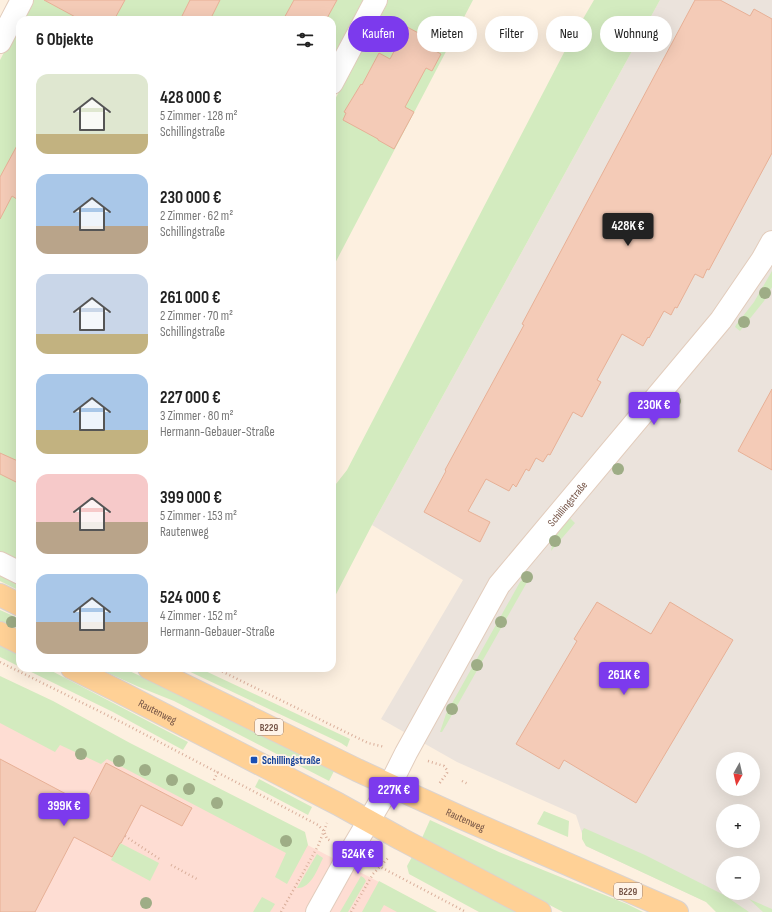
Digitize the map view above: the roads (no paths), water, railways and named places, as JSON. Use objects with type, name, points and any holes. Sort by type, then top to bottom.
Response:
[{"type":"main road","points":[[0,595],[16,603]]},
{"type":"main road","points":[[0,633],[16,641]]},
{"type":"main road","name":"Rautenweg","points":[[80,672],[254,760],[540,912]]},
{"type":"main road","name":"Rautenweg","points":[[157,672],[357,770],[462,818],[677,912]]},
{"type":"street","points":[[0,42],[22,0]]},
{"type":"street","points":[[336,75],[376,0]]},
{"type":"street","name":"Schillingstraße","points":[[317,912],[390,785],[406,753],[499,585],[721,320],[762,260],[772,242]]},
{"type":"street","points":[[0,563],[16,571]]},
{"type":"place","name":"Schillingstraße","points":[[254,760]]}]
